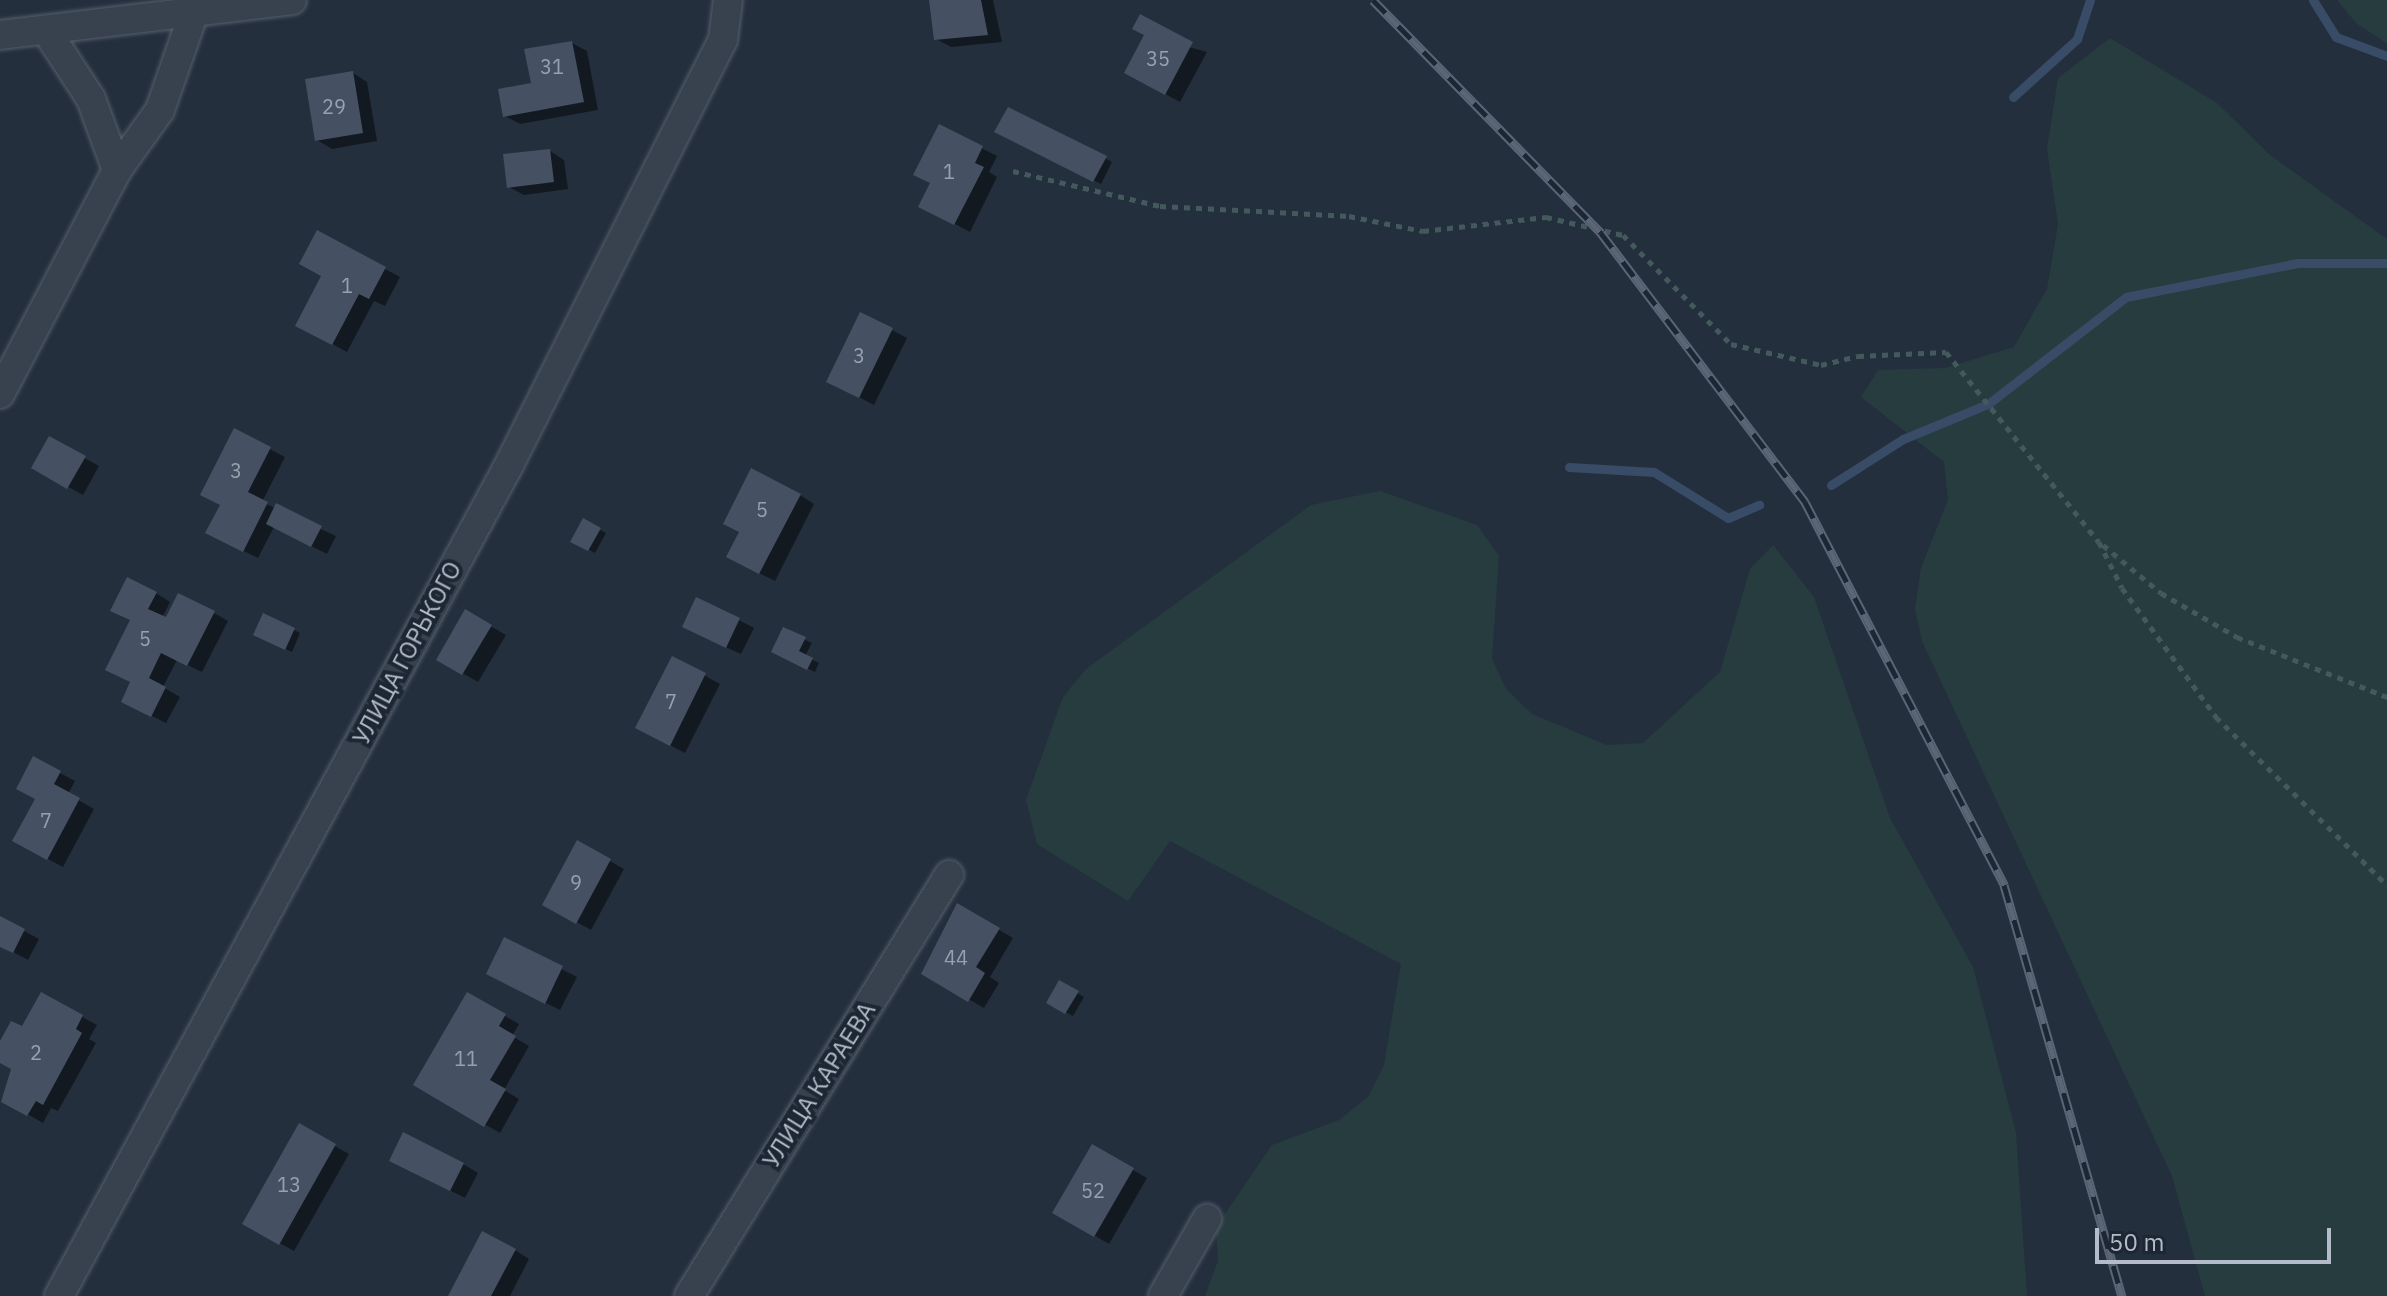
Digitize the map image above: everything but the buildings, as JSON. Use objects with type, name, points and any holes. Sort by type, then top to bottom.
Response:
[{"type":"street","points":[[0,35],[193,15],[292,0]]},
{"type":"street","name":"УЛИЦА ГОРЬКОГО","points":[[59,1296],[509,465],[723,40],[728,0]]},
{"type":"street","points":[[0,394],[117,170],[160,110],[193,15]]},
{"type":"street","points":[[46,30],[91,99],[117,170]]},
{"type":"street","name":"УЛИЦА КАРАЕВА","points":[[689,1296],[949,875]]},
{"type":"street","points":[[1163,1296],[1207,1219]]},
{"type":"path","points":[[1013,171],[1160,206],[1349,216],[1423,231],[1546,217],[1623,235],[1731,344],[1821,365],[1858,356],[1946,352],[2099,542],[2161,593],[2237,637],[2387,697]]},
{"type":"path","points":[[2099,542],[2122,588],[2216,717],[2387,885]]},
{"type":"green space","points":[[2337,0],[2387,0],[2387,43],[2357,24]]},
{"type":"green space","points":[[2110,38],[2217,103],[2270,155],[2387,239],[2387,1296],[2205,1296],[2172,1176],[1922,641],[1915,609],[1921,568],[1948,500],[1944,462],[1861,397],[1878,370],[1945,368],[2014,347],[2047,289],[2058,224],[2047,149],[2058,78]]},
{"type":"green space","points":[[1380,491],[1477,525],[1499,556],[1492,659],[1506,689],[1532,714],[1607,745],[1643,743],[1720,672],[1750,569],[1773,545],[1814,597],[1890,818],[1973,967],[2016,1133],[2027,1296],[1205,1296],[1218,1261],[1216,1227],[1272,1145],[1339,1120],[1368,1097],[1384,1065],[1401,964],[1170,841],[1128,901],[1037,844],[1026,800],[1063,697],[1086,669],[1311,505]]},
{"type":"waterway","points":[[2013,97],[2077,39],[2090,0]]},
{"type":"waterway","points":[[2313,0],[2336,37],[2387,56]]},
{"type":"waterway","points":[[1831,485],[1903,439],[1988,404],[2126,297],[2298,263],[2387,263]]},
{"type":"waterway","points":[[1569,467],[1654,472],[1728,518],[1759,505]]},
{"type":"railway","points":[[1373,0],[1601,233],[1805,502],[2004,885],[2122,1296]]}]
